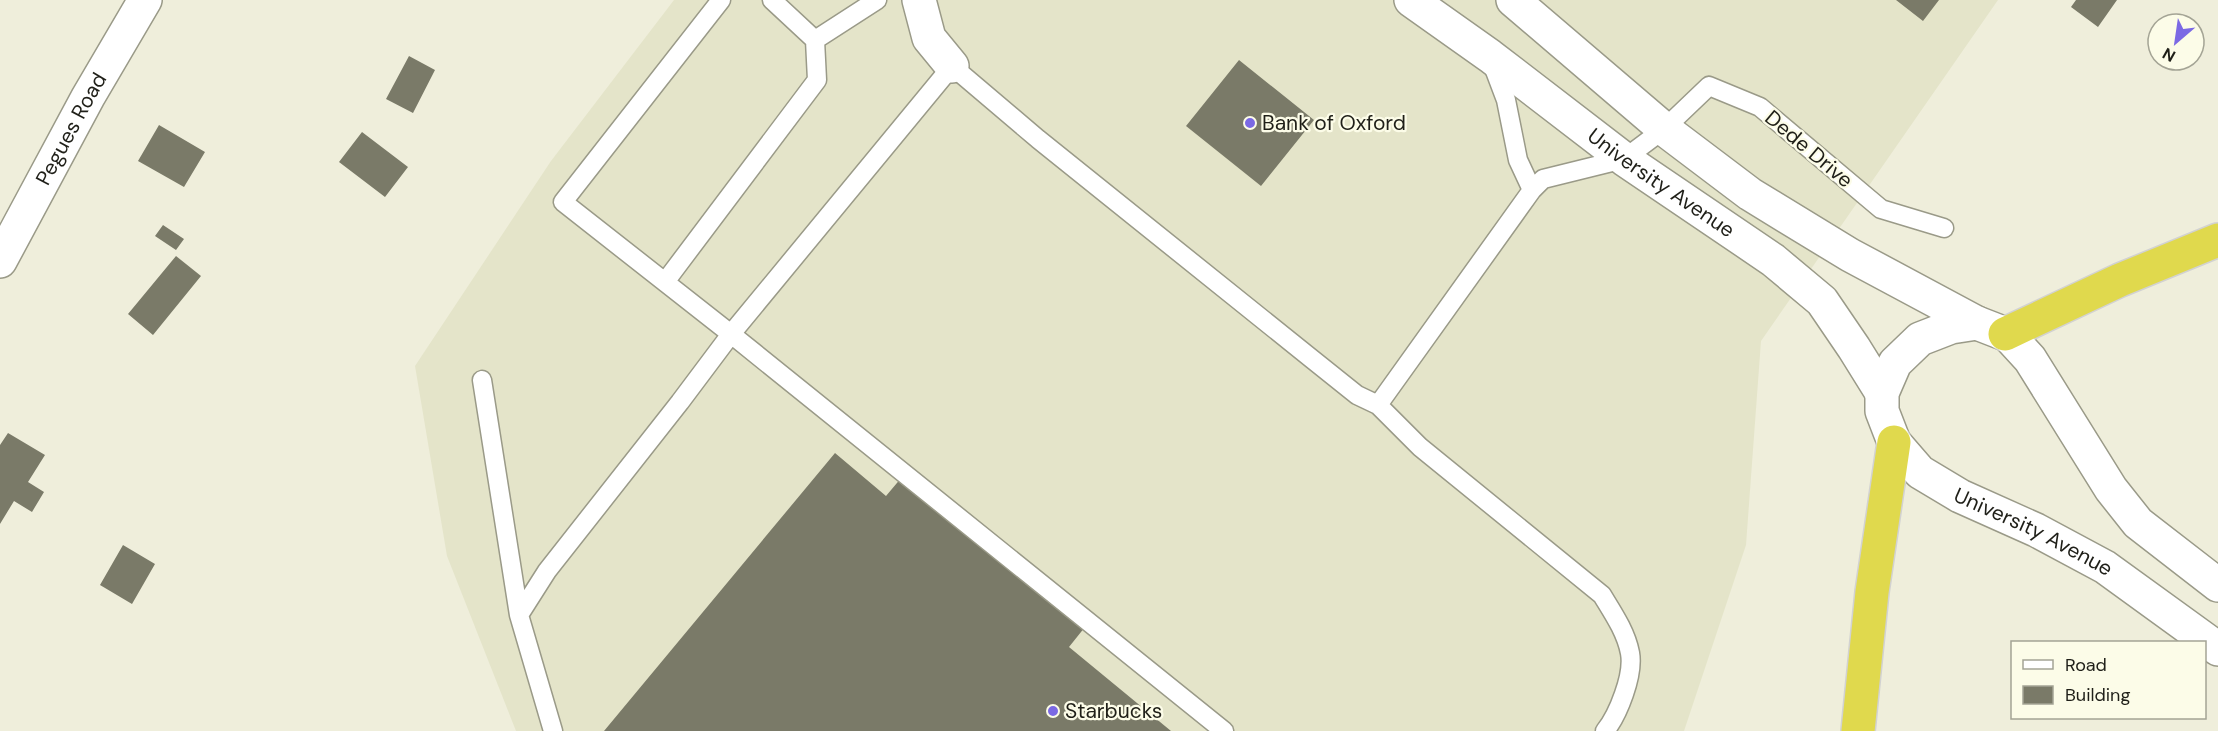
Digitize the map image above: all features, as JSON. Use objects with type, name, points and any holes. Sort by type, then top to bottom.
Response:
[{"type":"highway","points":[[1991,328],[2120,280],[2218,240]]},
{"type":"highway","points":[[1857,731],[1872,592],[1894,442]]},
{"type":"main road","name":"Pegues Road","points":[[0,261],[88,97],[145,0]]},
{"type":"main road","points":[[919,0],[929,38],[952,66]]},
{"type":"main road","name":"University Avenue","points":[[1411,0],[1490,56],[1624,159],[1773,260],[1822,301],[1882,393],[1882,411],[1894,442],[1920,472],[1960,496],[2036,530],[2105,567],[2206,641]]},
{"type":"main road","name":"University Avenue","points":[[1513,0],[1664,129],[1760,200],[1850,255],[1991,328],[2030,359],[2111,489],[2138,524],[2218,585]]},
{"type":"main road","points":[[1882,393],[1895,363],[1920,339],[1951,327],[1991,328]]},
{"type":"lane","points":[[721,0],[563,202],[731,334],[1224,731]]},
{"type":"lane","points":[[665,282],[817,80],[815,40],[772,0]]},
{"type":"lane","points":[[815,40],[877,0]]},
{"type":"lane","points":[[1490,56],[1506,100],[1518,160],[1532,190]]},
{"type":"lane","points":[[519,615],[547,571],[673,412],[731,334],[952,66],[1038,139],[1357,395],[1378,405],[1420,447],[1602,595],[1620,626],[1630,655],[1627,683],[1614,720],[1605,731]]},
{"type":"lane","name":"Dede Drive","points":[[1624,159],[1664,129],[1709,86],[1760,107],[1881,209],[1944,228]]},
{"type":"lane","points":[[1378,405],[1532,190],[1543,179],[1624,159]]},
{"type":"lane","points":[[482,380],[519,615],[553,731]]},
{"type":"shaded area","points":[[674,0],[1998,0],[1761,341],[1746,545],[1684,731],[516,731],[447,556],[415,366],[551,161]]},
{"type":"building","points":[[1896,0],[1939,0],[1923,21]]},
{"type":"building","points":[[2076,0],[2117,0],[2098,27],[2071,7]]},
{"type":"building","points":[[409,56],[435,70],[413,113],[386,99]]},
{"type":"building","name":"Bank of Oxford","points":[[1239,60],[1314,120],[1261,186],[1186,126]]},
{"type":"building","points":[[159,125],[205,152],[184,187],[138,161]]},
{"type":"building","points":[[362,132],[408,167],[385,197],[339,162]]},
{"type":"building","points":[[163,225],[184,239],[176,250],[155,236]]},
{"type":"building","points":[[176,256],[201,276],[153,335],[128,314]]},
{"type":"building","points":[[8,433],[45,455],[28,482],[44,492],[32,512],[14,501],[0,524],[0,445]]},
{"type":"building","points":[[835,453],[886,496],[902,477],[1085,627],[1069,647],[1171,731],[604,731]]},
{"type":"building","points":[[123,545],[155,564],[132,604],[100,585]]},
{"type":"place","name":"Bank of Oxford","points":[[1250,123]]},
{"type":"place","name":"Starbucks","points":[[1053,711]]}]
